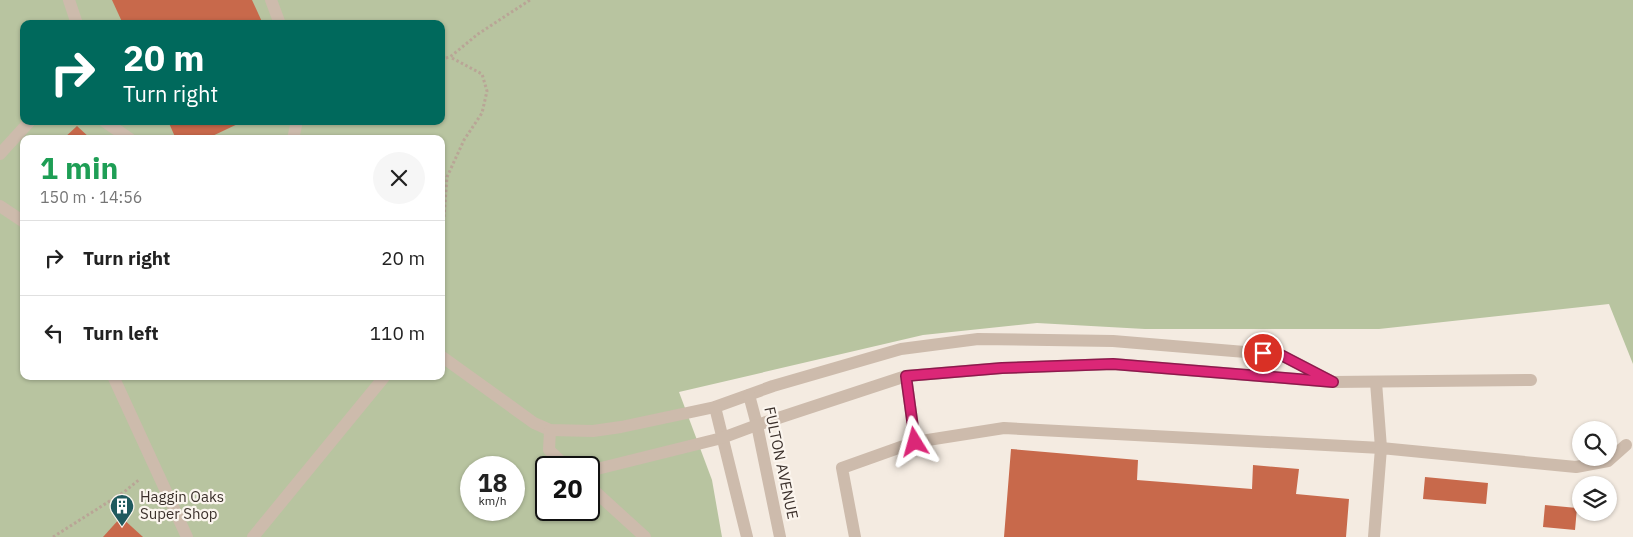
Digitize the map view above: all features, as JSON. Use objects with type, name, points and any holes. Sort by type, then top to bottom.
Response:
[{"type":"street","points":[[68,0],[76,20]]},
{"type":"street","points":[[271,0],[278,20]]},
{"type":"street","points":[[0,154],[26,125]]},
{"type":"street","points":[[110,125],[124,135]]},
{"type":"street","points":[[0,206],[20,219]]},
{"type":"street","points":[[445,359],[534,423],[550,430],[593,431],[715,408],[749,395],[901,349],[978,339],[1114,341],[1281,355],[1333,382]]},
{"type":"street","points":[[600,468],[722,438],[906,376],[1002,368],[1113,364],[1333,382],[1531,380]]},
{"type":"street","points":[[906,376],[915,442]]},
{"type":"street","points":[[115,380],[187,537]]},
{"type":"street","points":[[253,537],[382,380]]},
{"type":"street","points":[[1374,537],[1381,448],[1376,382]]},
{"type":"street","name":"FULTON AVENUE","points":[[749,395],[780,537]]},
{"type":"street","points":[[715,408],[746,537]]},
{"type":"street","points":[[855,537],[842,468],[915,442],[1004,428],[1381,448],[1576,467],[1608,460],[1626,445]]},
{"type":"street","points":[[550,430],[549,450],[555,456]]},
{"type":"street","points":[[600,496],[646,537]]},
{"type":"path","points":[[445,58],[450,57],[478,34],[530,0]]},
{"type":"path","points":[[445,203],[447,177],[464,140],[482,113],[487,91],[482,74],[450,57]]},
{"type":"path","points":[[53,537],[124,492],[154,467]]},
{"type":"green space","points":[[0,0],[1633,0],[1633,364],[1609,304],[1379,329],[1145,329],[1037,323],[923,335],[679,392],[712,480],[722,537],[0,537]]},
{"type":"building","points":[[112,0],[252,0],[261,20],[121,20]]},
{"type":"building","points":[[170,125],[236,125],[214,135],[174,135]]},
{"type":"building","points":[[77,126],[87,135],[67,135]]},
{"type":"building","points":[[1011,449],[1138,460],[1137,480],[1252,489],[1253,465],[1299,469],[1296,494],[1349,499],[1346,537],[1004,537]]},
{"type":"building","points":[[1425,477],[1488,483],[1486,504],[1423,499]]},
{"type":"building","points":[[1545,505],[1572,508],[1572,521],[1576,521],[1575,530],[1543,527]]},
{"type":"building","name":"Haggin Oaks Super Shop","points":[[121,517],[143,537],[103,537]]},
{"type":"place","name":"Haggin Oaks Super Shop","points":[[122,527]]},
{"type":"route","points":[[915,442],[906,376],[1002,368],[1113,364],[1333,382],[1281,355],[1263,353]]}]
